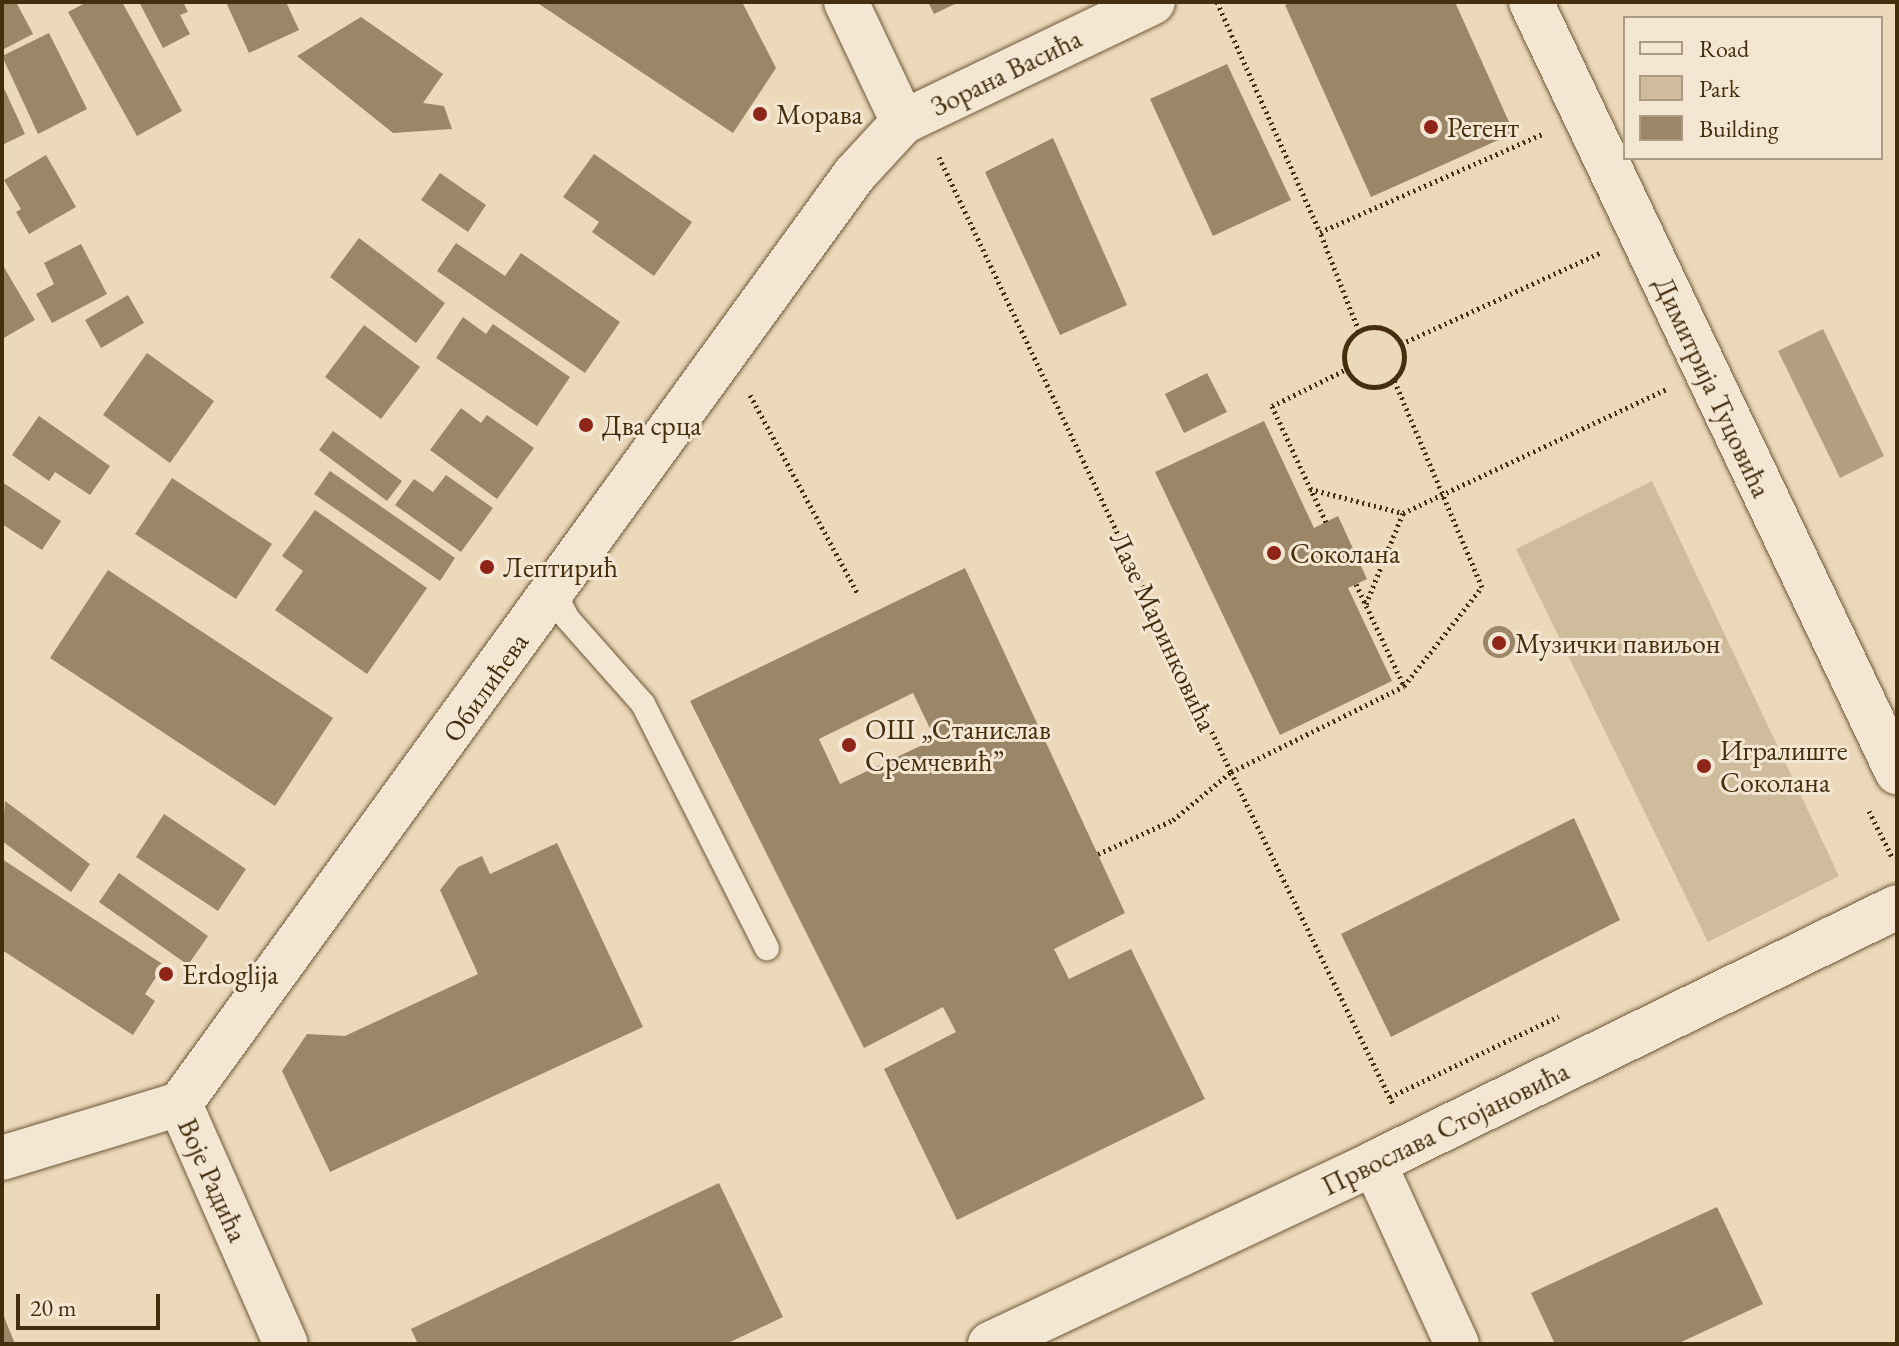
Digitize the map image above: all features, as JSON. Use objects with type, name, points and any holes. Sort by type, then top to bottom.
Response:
[{"type":"street","points":[[846,2],[911,118]]},
{"type":"street","name":"Зорана Васића","points":[[911,118],[1153,2]]},
{"type":"street","name":"Димитрија Туцовића","points":[[1531,2],[1897,772]]},
{"type":"street","name":"Обилићева","points":[[180,1104],[855,174],[911,118]]},
{"type":"street","name":"Првослава Стојановића","points":[[990,1344],[1393,1154],[1897,907]]},
{"type":"street","points":[[2,1158],[180,1104]]},
{"type":"street","name":"Воје Радића","points":[[180,1104],[286,1344]]},
{"type":"street","points":[[1393,1154],[1457,1344]]},
{"type":"lane","points":[[553,590],[567,618],[643,704],[767,948]]},
{"type":"path","points":[[1217,2],[1320,232],[1359,331]]},
{"type":"path","name":"Лазе Маринковића","points":[[911,118],[1231,772],[1393,1154]]},
{"type":"path","points":[[1320,232],[1544,133]]},
{"type":"path","points":[[1401,344],[1602,252]]},
{"type":"path","points":[[1379,327],[1396,336],[1401,344],[1404,363],[1394,380],[1368,386],[1356,381],[1347,369],[1344,352],[1359,331],[1379,327]]},
{"type":"path","points":[[726,351],[858,594]]},
{"type":"path","points":[[1326,522],[1272,406],[1347,369]]},
{"type":"path","points":[[1310,489],[1403,513],[1705,369]]},
{"type":"path","points":[[1098,854],[1173,820],[1231,772],[1404,686],[1482,587],[1394,380]]},
{"type":"path","points":[[1366,605],[1403,513]]},
{"type":"path","points":[[1356,584],[1404,686]]},
{"type":"green space","name":"Игралиште Соколана","points":[[1652,481],[1839,876],[1708,942],[1516,549]]},
{"type":"shaded area","points":[[1823,329],[1884,456],[1840,478],[1778,351]]},
{"type":"building","points":[[2,2],[16,2],[33,34],[4,49]]},
{"type":"building","points":[[87,2],[122,2],[182,111],[137,136],[68,12]]},
{"type":"building","points":[[139,2],[183,2],[188,12],[180,15],[190,34],[163,48]]},
{"type":"building","points":[[226,2],[286,2],[299,30],[249,53]]},
{"type":"building","points":[[536,2],[742,2],[776,68],[733,133]]},
{"type":"building","points":[[928,2],[959,2],[934,14]]},
{"type":"building","points":[[1292,2],[1455,2],[1514,133],[1371,197],[1285,5]]},
{"type":"building","points":[[361,17],[443,74],[423,103],[444,106],[452,129],[393,133],[297,56]]},
{"type":"building","points":[[49,33],[87,109],[38,134],[2,56]]},
{"type":"building","points":[[1227,64],[1291,200],[1213,236],[1150,99]]},
{"type":"building","points":[[2,84],[25,134],[2,145]]},
{"type":"building","points":[[1053,138],[1127,305],[1060,335],[985,172]]},
{"type":"building","points":[[594,154],[692,222],[654,276],[592,232],[599,222],[563,197]]},
{"type":"building","points":[[46,155],[76,207],[29,234],[16,212],[21,209],[4,180]]},
{"type":"building","points":[[440,173],[486,205],[468,232],[421,200]]},
{"type":"building","points":[[359,238],[445,303],[416,343],[330,277]]},
{"type":"building","points":[[456,243],[505,276],[521,253],[620,322],[585,373],[437,271]]},
{"type":"building","points":[[81,244],[107,294],[52,323],[36,294],[54,284],[44,263]]},
{"type":"building","points":[[2,264],[35,320],[2,339]]},
{"type":"building","points":[[128,295],[144,323],[101,348],[85,320]]},
{"type":"building","points":[[463,317],[486,334],[493,324],[570,377],[537,426],[436,358]]},
{"type":"building","points":[[364,325],[420,367],[381,419],[325,377]]},
{"type":"building","points":[[147,353],[214,401],[170,463],[103,415]]},
{"type":"building","points":[[1207,373],[1227,412],[1184,433],[1165,394]]},
{"type":"building","points":[[461,408],[481,423],[487,415],[534,448],[497,499],[430,450]]},
{"type":"building","points":[[39,416],[110,466],[90,495],[55,472],[49,481],[12,455]]},
{"type":"building","name":"Соколана","points":[[1264,421],[1314,528],[1338,516],[1367,579],[1348,588],[1392,681],[1280,735],[1155,472]]},
{"type":"building","points":[[333,431],[402,481],[387,501],[319,450]]},
{"type":"building","points":[[330,471],[455,558],[440,581],[314,494]]},
{"type":"building","points":[[446,475],[493,508],[461,552],[395,505],[414,479],[433,492]]},
{"type":"building","points":[[172,478],[272,544],[236,599],[135,534]]},
{"type":"building","points":[[2,482],[61,521],[42,550],[2,524]]},
{"type":"building","points":[[315,510],[427,588],[367,674],[275,610],[303,571],[282,556]]},
{"type":"building","points":[[965,568],[1125,913],[1054,949],[1069,979],[1131,949],[1205,1099],[957,1220],[884,1069],[956,1032],[943,1007],[864,1048],[690,701]],"holes":[[[913,693],[935,739],[840,784],[819,739]]]},
{"type":"building","points":[[108,570],[333,718],[275,806],[50,658]]},
{"type":"building","name":"Музички павиљон","points":[[1499,626],[1510,631],[1515,642],[1510,653],[1499,658],[1488,653],[1483,642],[1488,631]]},
{"type":"building","points":[[5,801],[90,864],[71,892],[2,841]]},
{"type":"building","points":[[164,814],[246,869],[218,911],[136,857]]},
{"type":"building","points":[[1574,818],[1620,920],[1391,1037],[1341,934]]},
{"type":"building","points":[[557,843],[643,1027],[330,1172],[282,1071],[307,1034],[345,1036],[478,974],[440,890],[458,867],[482,856],[490,874]]},
{"type":"building","points":[[2,859],[164,965],[145,994],[155,1001],[133,1035],[2,950]]},
{"type":"building","points":[[119,873],[208,936],[188,965],[99,902]]},
{"type":"building","points":[[719,1183],[783,1317],[726,1344],[418,1344],[411,1329]]},
{"type":"building","points":[[1717,1207],[1763,1304],[1677,1344],[1555,1344],[1531,1293]]},
{"type":"building","points":[[2,1312],[15,1344],[2,1344]]},
{"type":"place","name":"Морава","points":[[760,114]]},
{"type":"place","name":"Регент","points":[[1431,127]]},
{"type":"place","name":"Два срца","points":[[586,425]]},
{"type":"place","name":"Соколана","points":[[1274,553]]},
{"type":"place","name":"Лептирић","points":[[487,567]]},
{"type":"place","name":"Музички павиљон","points":[[1499,643]]},
{"type":"place","name":"ОШ „Станислав Сремчевић”","points":[[849,745]]},
{"type":"place","name":"Игралиште Соколана","points":[[1704,766]]},
{"type":"place","name":"Erdoglija","points":[[166,974]]}]
